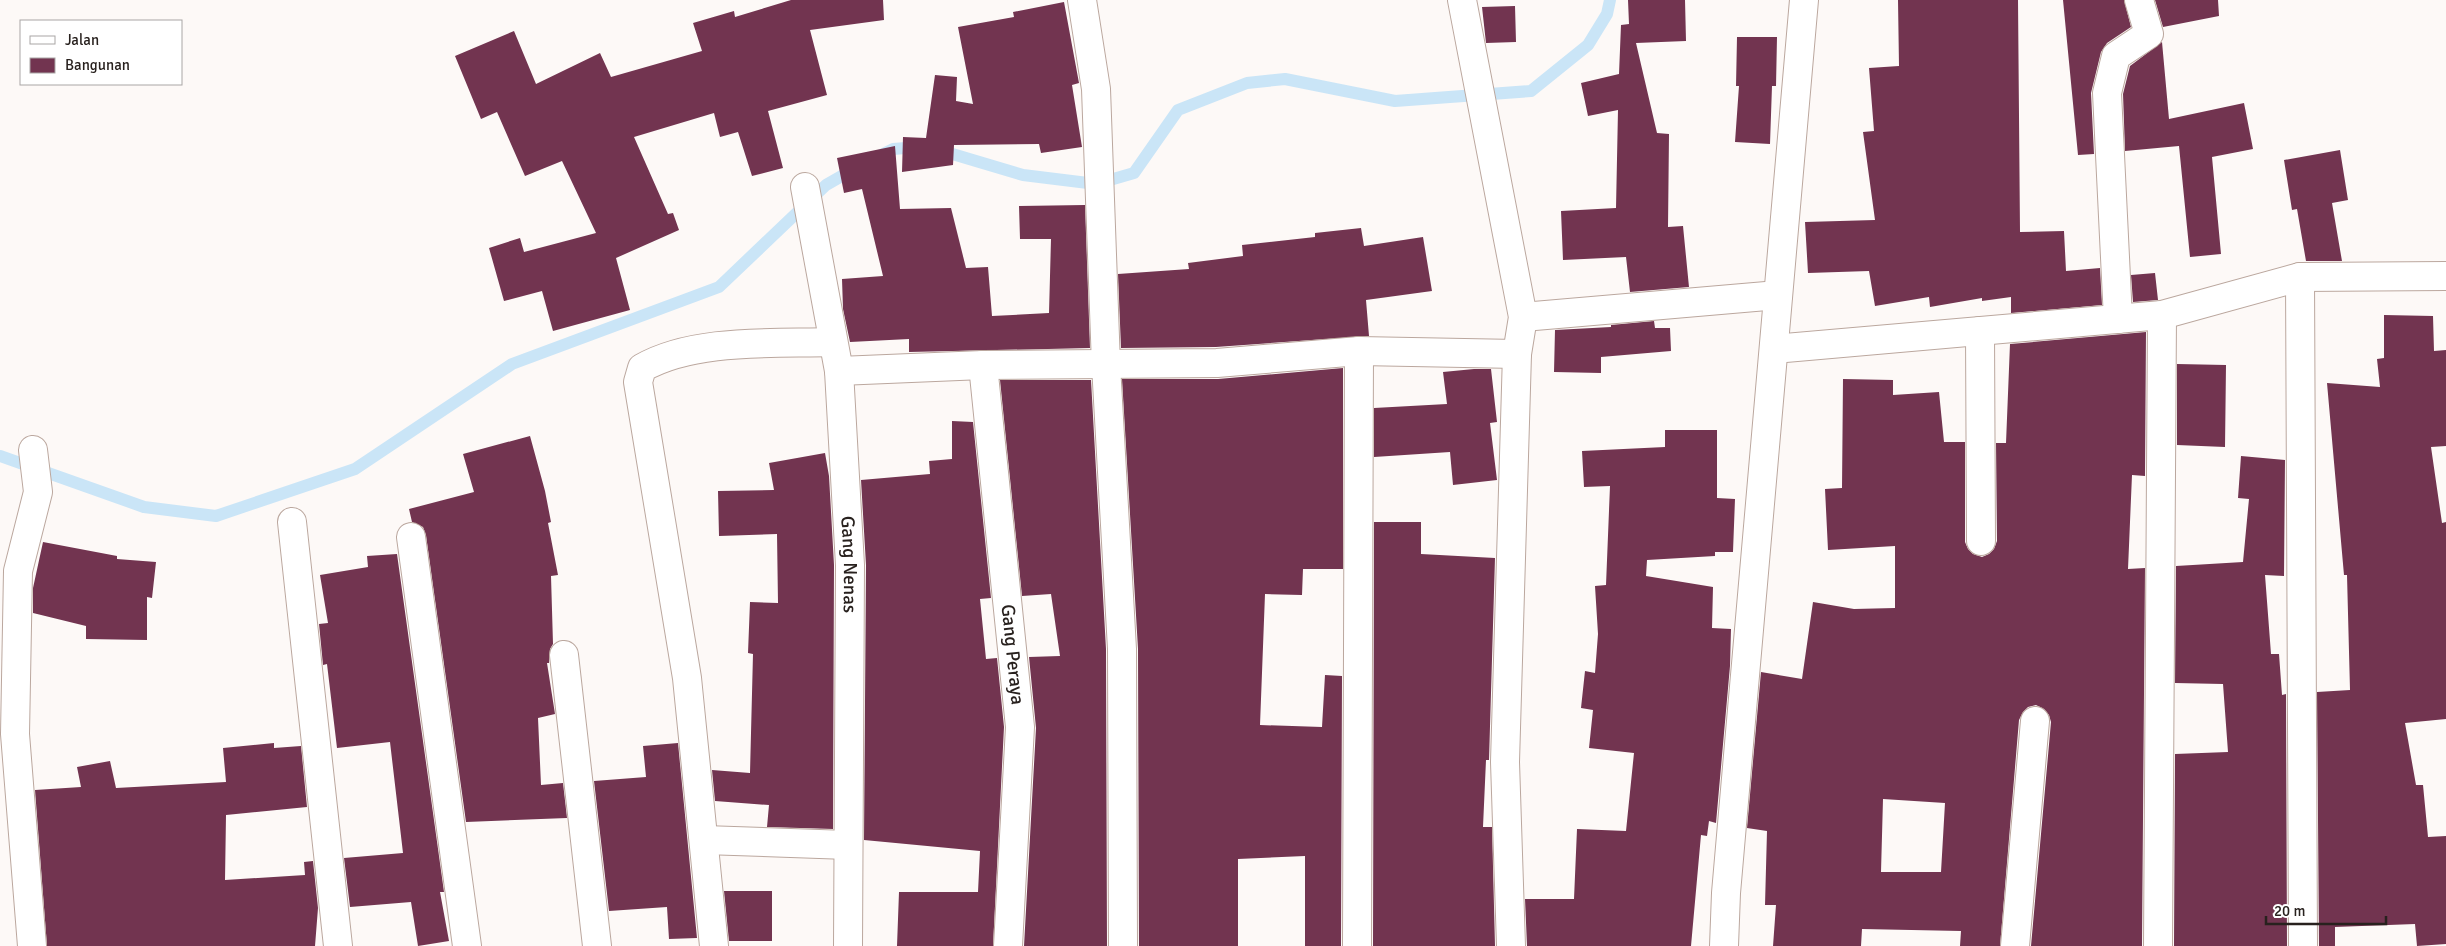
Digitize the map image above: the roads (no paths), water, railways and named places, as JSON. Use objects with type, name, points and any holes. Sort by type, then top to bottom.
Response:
[{"type":"street","points":[[1082,0],[1096,89],[1106,365],[1122,649],[1123,946]]},
{"type":"street","points":[[1462,0],[1523,317],[1517,354],[1505,762],[1511,946]]},
{"type":"street","points":[[1724,946],[1726,893],[1804,0]]},
{"type":"street","points":[[2118,318],[2107,93],[2116,56],[2149,34],[2139,0]]},
{"type":"street","name":"Gang Nenas","points":[[805,187],[839,371],[850,566],[848,946]]},
{"type":"street","points":[[1774,349],[2162,315],[2300,277],[2446,276]]},
{"type":"street","points":[[2300,277],[2303,946]]},
{"type":"street","points":[[1523,317],[1778,295]]},
{"type":"street","points":[[2158,946],[2162,315]]},
{"type":"street","points":[[1980,331],[1981,541]]},
{"type":"street","points":[[714,946],[687,678],[638,382],[642,368],[656,360],[709,347],[834,342]]},
{"type":"street","points":[[1357,946],[1358,351]]},
{"type":"street","points":[[839,371],[983,366],[1217,363],[1358,351],[1517,354]]},
{"type":"street","name":"Gang Peraya","points":[[983,366],[1020,726],[1008,946]]},
{"type":"street","points":[[32,946],[15,734],[18,570],[25,536],[38,492],[33,450]]},
{"type":"street","points":[[292,522],[338,946]]},
{"type":"street","points":[[410,537],[467,946]]},
{"type":"street","points":[[564,655],[597,946]]},
{"type":"street","points":[[2015,946],[2035,721]]},
{"type":"street","points":[[704,840],[848,845]]},
{"type":"waterway","points":[[939,150],[1023,175],[1096,184],[1134,173],[1178,110],[1247,83],[1285,79],[1395,101],[1531,91],[1588,45],[1607,14],[1610,0]]},
{"type":"waterway","points":[[881,155],[893,149],[919,147]]},
{"type":"waterway","points":[[0,456],[144,507],[216,516],[355,469],[512,364],[719,287],[826,185],[854,169]]}]
